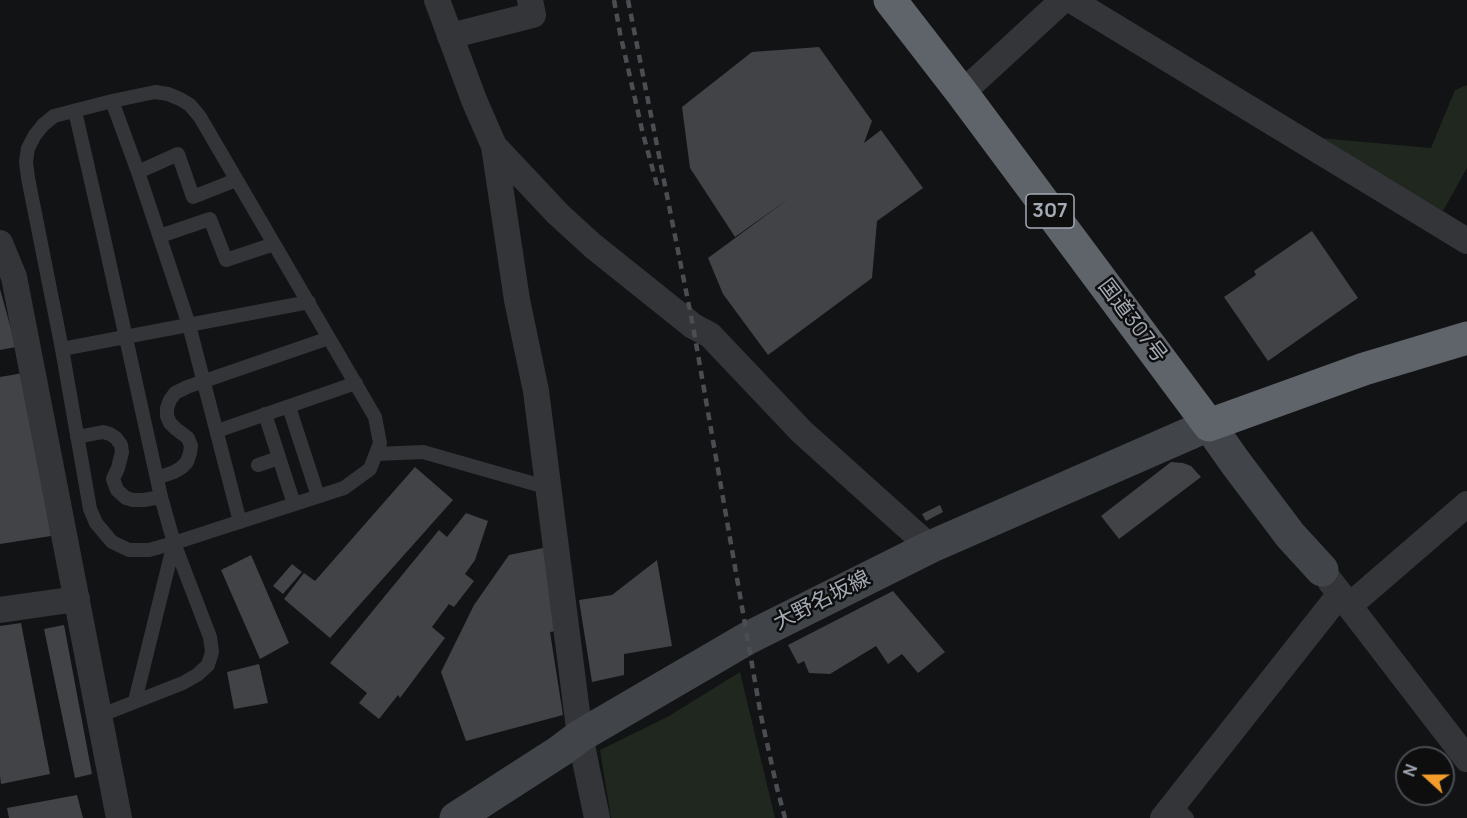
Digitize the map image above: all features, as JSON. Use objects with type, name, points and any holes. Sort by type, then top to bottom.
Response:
[{"type":"highway","name":"国道307号","points":[[890,0],[1209,424]]},
{"type":"highway","points":[[1209,424],[1364,369],[1467,338]]},
{"type":"main road","name":"大野名坂線","points":[[456,818],[580,736],[748,638],[930,547],[1209,424]]},
{"type":"main road","points":[[1209,424],[1283,525],[1337,590]]},
{"type":"street","points":[[437,0],[474,100],[494,146],[517,300],[536,391],[580,736],[597,818]]},
{"type":"street","points":[[450,36],[533,15],[530,0]]},
{"type":"street","points":[[962,93],[1063,0]]},
{"type":"street","points":[[1071,0],[1467,241]]},
{"type":"street","points":[[494,146],[558,214],[593,246],[693,326],[710,335],[802,432],[930,547]]},
{"type":"street","points":[[0,243],[14,277],[119,818]]},
{"type":"street","points":[[1175,813],[1337,590],[1467,504]]},
{"type":"street","points":[[1337,590],[1467,759]]},
{"type":"street","points":[[0,610],[77,598]]},
{"type":"lane","points":[[155,92],[180,99],[190,105],[200,117],[375,417],[380,443],[370,469],[345,488],[149,550],[129,550],[112,542],[102,532],[90,509],[26,162],[28,148],[43,125],[54,116],[75,111],[155,92]]},
{"type":"lane","points":[[112,101],[189,325],[240,522]]},
{"type":"lane","points":[[75,111],[161,497],[174,543],[210,637],[212,652],[208,665],[183,683],[99,716]]},
{"type":"lane","points":[[138,172],[178,154],[194,197],[236,180]]},
{"type":"lane","points":[[160,236],[210,219],[226,260],[274,244]]},
{"type":"lane","points":[[62,349],[309,302]]},
{"type":"lane","points":[[157,478],[181,468],[187,462],[190,453],[191,446],[188,438],[170,423],[168,416],[167,408],[175,393],[180,389],[329,338]]},
{"type":"lane","points":[[217,431],[356,383]]},
{"type":"lane","points":[[289,407],[318,496]]},
{"type":"lane","points":[[265,414],[294,504]]},
{"type":"lane","points":[[77,437],[103,432],[116,438],[122,452],[113,479],[117,490],[126,498],[133,500],[161,497]]},
{"type":"lane","points":[[376,454],[423,452],[549,488]]},
{"type":"lane","points":[[258,465],[279,458]]},
{"type":"lane","points":[[135,701],[174,543]]},
{"type":"shaded area","points":[[1467,85],[1467,168],[1443,211],[1320,138],[1431,148],[1455,90]]},
{"type":"shaded area","points":[[740,672],[775,818],[611,818],[600,750],[669,716]]},
{"type":"building","points":[[819,47],[872,121],[864,143],[881,130],[923,188],[877,221],[872,278],[768,355],[723,294],[708,258],[791,197],[735,237],[690,168],[682,107],[752,52]]},
{"type":"building","points":[[1312,231],[1358,298],[1268,361],[1224,297],[1256,275],[1254,271]]},
{"type":"building","points":[[0,289],[16,347],[0,350]]},
{"type":"building","points":[[23,373],[51,536],[0,544],[0,377]]},
{"type":"building","points":[[1171,462],[1191,466],[1201,477],[1119,539],[1101,516]]},
{"type":"building","points":[[415,467],[453,500],[330,638],[284,599],[304,573],[315,581]]},
{"type":"building","points":[[940,505],[943,512],[926,521],[922,514]]},
{"type":"building","points":[[466,513],[488,521],[475,560],[465,574],[474,581],[454,607],[449,604],[432,627],[445,638],[400,698],[398,695],[379,719],[359,703],[367,693],[330,663],[439,530],[447,537]]},
{"type":"building","points":[[548,547],[561,630],[550,632],[563,715],[466,741],[441,672],[474,605],[509,555]]},
{"type":"building","points":[[251,555],[289,643],[260,659],[221,570]]},
{"type":"building","points":[[657,560],[672,646],[624,654],[624,675],[592,682],[579,600],[612,595]]},
{"type":"building","points":[[292,564],[302,572],[283,594],[273,586]]},
{"type":"building","points":[[893,591],[945,652],[918,673],[902,654],[888,664],[876,646],[830,674],[809,673],[804,661],[798,664],[788,645]]},
{"type":"building","points":[[21,623],[50,774],[1,784],[0,626]]},
{"type":"building","points":[[64,625],[92,774],[75,778],[44,629]]},
{"type":"building","points":[[259,664],[268,703],[234,709],[227,672]]},
{"type":"building","points":[[77,795],[83,818],[9,818],[7,808]]},
{"type":"railway","points":[[614,0],[643,134],[657,185]]},
{"type":"railway","points":[[628,0],[693,326],[761,716],[785,818]]}]
